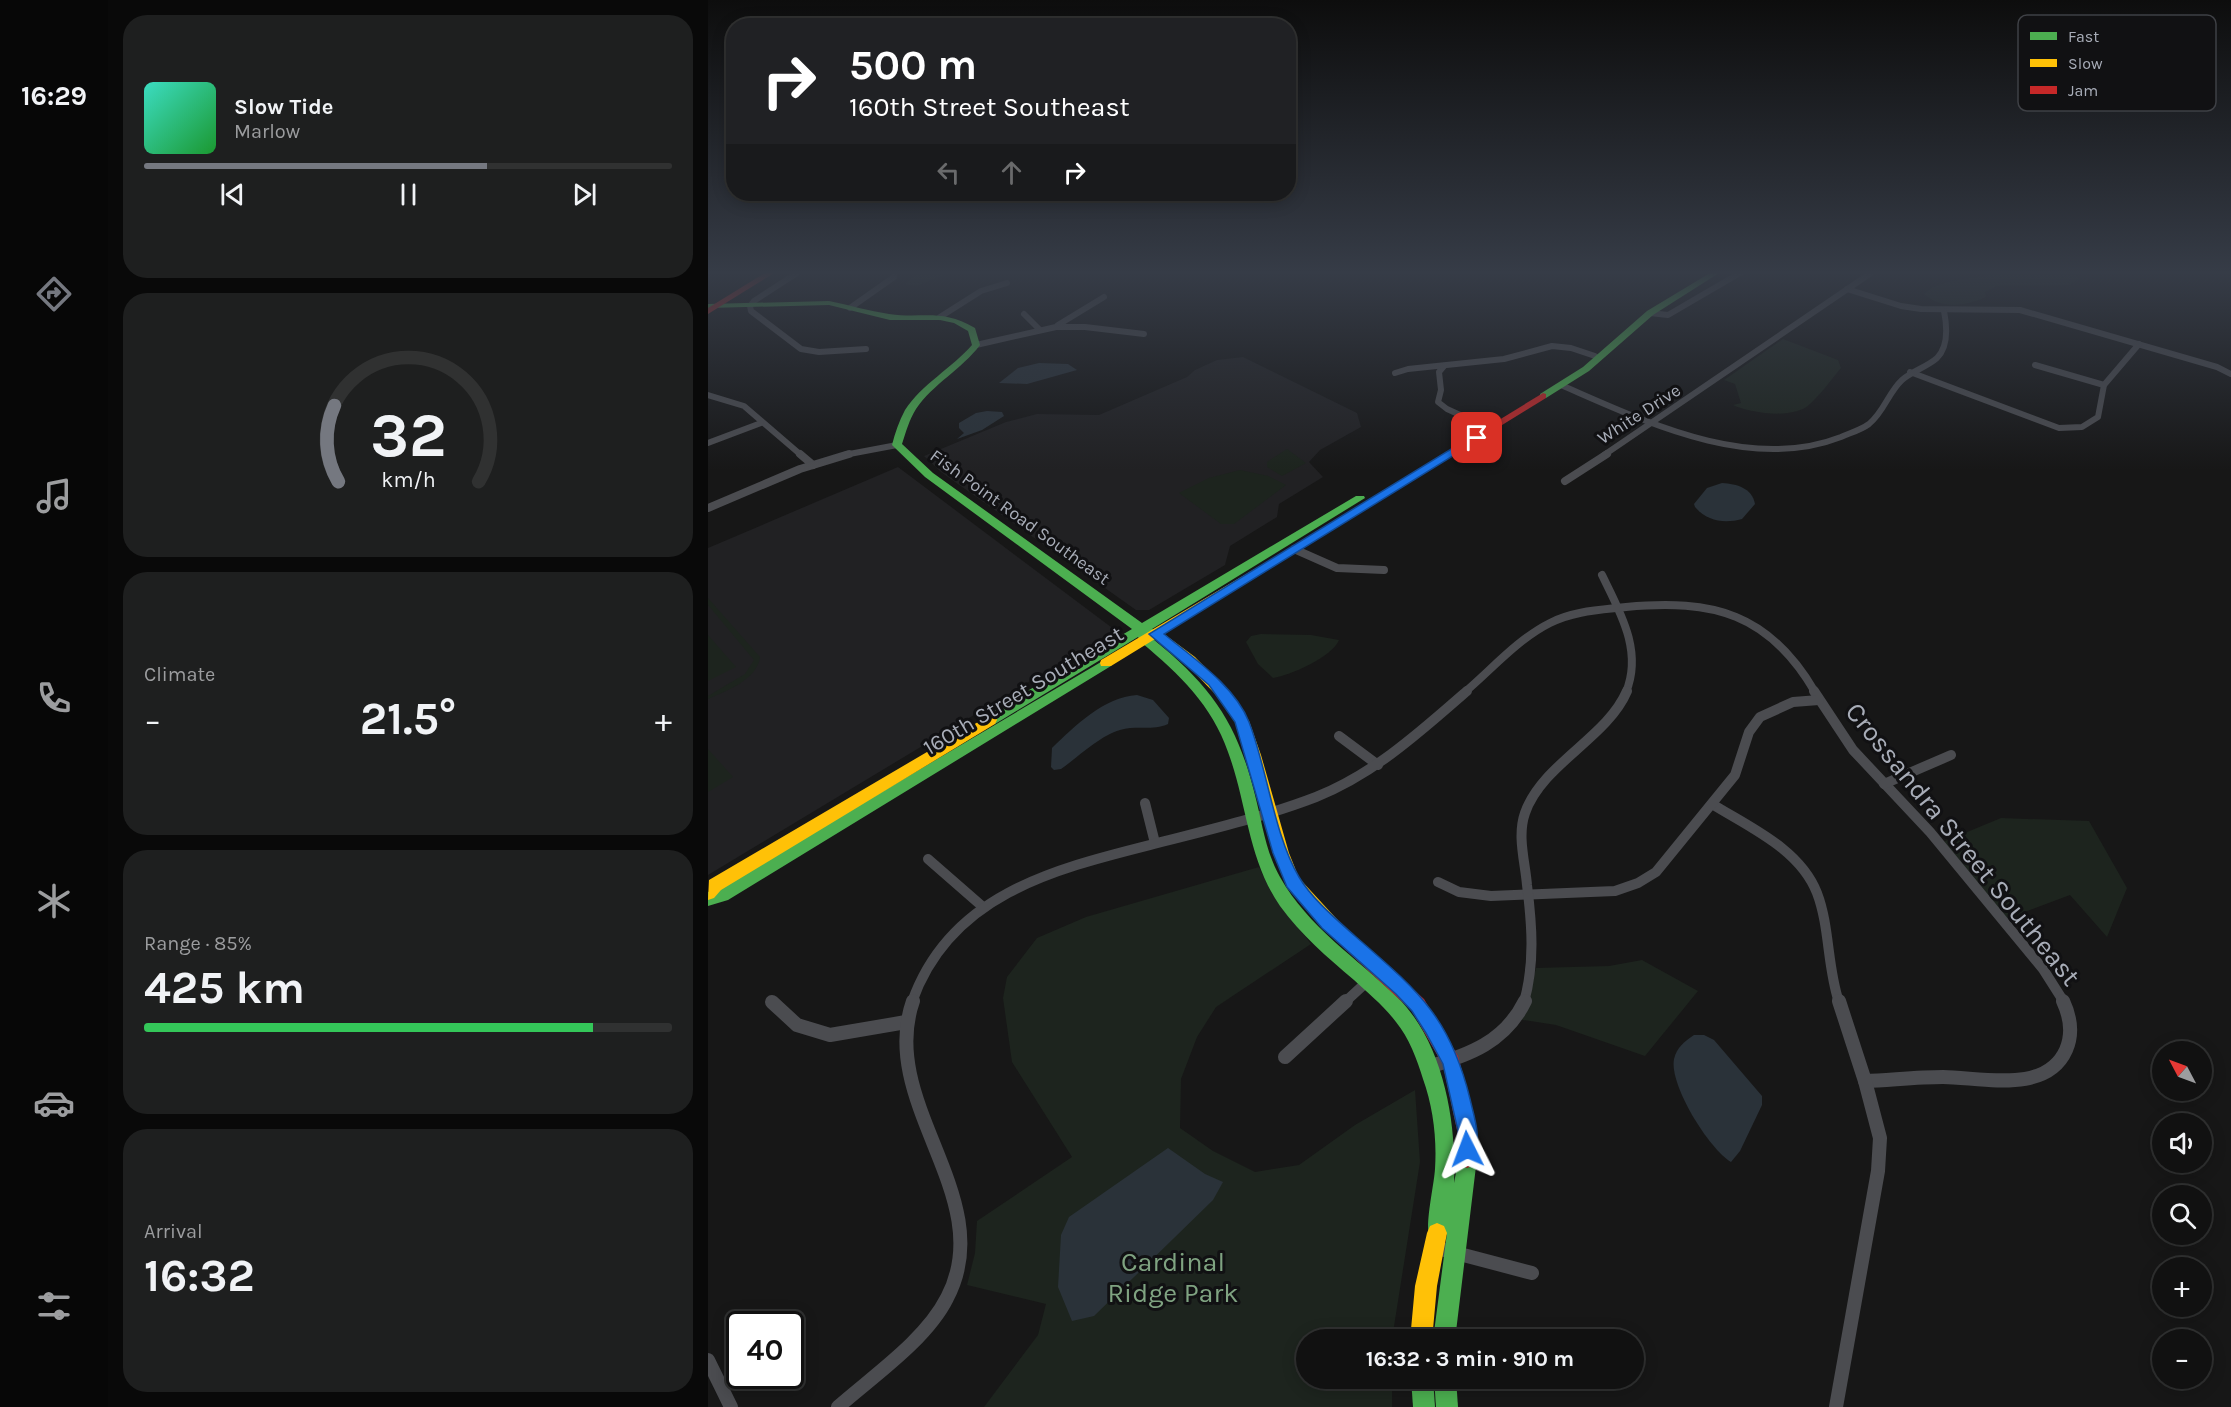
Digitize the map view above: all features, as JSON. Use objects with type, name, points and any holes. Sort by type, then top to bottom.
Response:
[{"type":"street","points":[[788,339],[801,350],[819,352],[866,349]]},
{"type":"street","points":[[974,339],[976,345]]},
{"type":"street","points":[[708,508],[813,465],[869,447],[897,445],[902,420],[910,409],[965,361],[976,345],[1001,339]]},
{"type":"street","name":"160th Street Southeast","points":[[708,893],[715,885],[1294,549],[1486,428],[1594,356],[1612,339]]},
{"type":"street","name":"160th Street Southeast","points":[[708,899],[732,889],[1486,428],[1562,385],[1601,358],[1622,339]]},
{"type":"street","name":"White Drive","points":[[1565,480],[1774,339]]},
{"type":"street","points":[[1562,385],[1651,423],[1691,437],[1731,444],[1785,447],[1809,445],[1844,436],[1864,427],[1882,413],[1895,388],[1910,372],[1937,358],[1945,339]]},
{"type":"street","points":[[2120,339],[2217,367],[2231,374]]},
{"type":"street","points":[[1910,372],[2027,418],[2059,428],[2082,427],[2098,417],[2104,384],[2139,344]]},
{"type":"street","points":[[1395,373],[1504,359],[1552,346],[1571,348],[1594,356]]},
{"type":"street","points":[[2035,365],[2104,384]]},
{"type":"street","points":[[1444,366],[1439,372],[1441,390],[1438,402],[1486,428]]},
{"type":"street","points":[[708,395],[744,406],[813,465]]},
{"type":"street","points":[[708,443],[762,423]]},
{"type":"street","name":"Fish Point Road Southeast","points":[[897,445],[929,475],[1147,634]]},
{"type":"street","points":[[1294,549],[1328,567],[1344,571],[1384,570]]},
{"type":"street","points":[[1428,1067],[1452,1062],[1481,1051],[1508,1031],[1522,1012],[1530,985],[1534,955],[1520,835],[1526,810],[1536,794],[1614,713],[1629,693],[1634,677],[1635,660],[1630,639],[1602,575]]},
{"type":"street","name":"Crossandra Street Southeast","points":[[838,1407],[936,1314],[951,1293],[963,1248],[956,1211],[911,1082],[904,1049],[906,1022],[916,991],[932,961],[950,937],[983,907],[1010,889],[1044,873],[1253,817],[1317,797],[1378,765],[1537,630],[1573,614],[1687,603],[1731,614],[1770,634],[1787,651],[1846,742],[1920,821],[2055,987],[2069,1015],[2069,1040],[2062,1059],[2039,1074],[2019,1081],[1948,1077],[1865,1081]]},
{"type":"street","points":[[1147,634],[1190,660],[1230,701],[1242,721],[1281,853],[1293,882],[1328,923],[1418,1005],[1452,1062],[1467,1131],[1463,1211],[1445,1329]]},
{"type":"street","points":[[1147,634],[1188,672],[1220,710],[1241,763],[1253,817],[1273,880],[1289,905],[1309,930],[1398,1010],[1413,1033],[1428,1067],[1445,1122],[1447,1159],[1421,1311],[1421,1329]]},
{"type":"street","points":[[1438,882],[1459,892],[1491,896],[1616,891],[1638,883],[1656,872],[1735,775],[1749,732],[1760,717],[1793,702],[1819,700]]},
{"type":"street","points":[[1339,736],[1378,765]]},
{"type":"street","points":[[1884,784],[1951,755]]},
{"type":"street","points":[[1144,803],[1155,843]]},
{"type":"street","points":[[1712,804],[1779,845],[1805,871],[1817,893],[1836,993],[1865,1081],[1880,1138],[1878,1171],[1836,1407]]},
{"type":"street","points":[[928,859],[983,907]]},
{"type":"street","points":[[1285,1057],[1381,970]]},
{"type":"street","points":[[772,1002],[797,1026],[830,1035],[906,1022]]},
{"type":"street","points":[[1433,1247],[1532,1273]]},
{"type":"street","points":[[708,1360],[731,1407]]},
{"type":"street","points":[[1423,1389],[1424,1407]]},
{"type":"street","points":[[1446,1389],[1447,1407]]},
{"type":"shaded area","points":[[1243,357],[1357,413],[1361,427],[1320,450],[1309,462],[1323,477],[1279,504],[1277,517],[1230,546],[1225,565],[1149,610],[1136,610],[941,472],[924,456],[1006,422],[1037,414],[1099,415],[1187,377],[1195,370],[1217,360]]},
{"type":"shaded area","points":[[1039,363],[1068,364],[1077,370],[1027,384],[999,383],[1018,368]]},
{"type":"shaded area","points":[[1002,412],[1004,416],[982,430],[957,439],[964,433],[959,428],[959,423],[976,413]]},
{"type":"shaded area","points":[[898,467],[1115,630],[708,875],[708,548]]},
{"type":"shaded area","points":[[1722,483],[1733,484],[1751,494],[1755,504],[1742,519],[1716,520],[1695,507],[1694,504],[1707,488]]},
{"type":"shaded area","points":[[1137,695],[1153,700],[1169,718],[1168,724],[1126,729],[1113,733],[1097,741],[1061,769],[1054,770],[1051,767],[1052,748],[1080,722],[1113,701]]},
{"type":"shaded area","points":[[1694,1035],[1704,1035],[1714,1040],[1762,1096],[1762,1105],[1740,1151],[1731,1162],[1702,1131],[1684,1100],[1678,1084],[1674,1070],[1675,1055],[1681,1045]]},
{"type":"shaded area","points":[[1168,1148],[1205,1174],[1223,1182],[1213,1200],[1094,1316],[1072,1321],[1058,1287],[1061,1235],[1069,1217]]},
{"type":"green space","points":[[1783,339],[1838,360],[1841,368],[1818,396],[1803,409],[1794,412],[1772,413],[1733,405],[1741,403],[1735,384],[1724,380]]},
{"type":"green space","points":[[1287,449],[1306,463],[1282,476],[1267,467],[1267,462]]},
{"type":"green space","points":[[1240,470],[1268,476],[1286,485],[1234,524],[1221,524],[1179,493],[1209,478]]},
{"type":"green space","points":[[708,598],[760,657],[753,672],[740,684],[708,699],[708,696],[745,674],[754,660],[708,605]]},
{"type":"green space","points":[[1261,634],[1311,635],[1339,640],[1320,659],[1273,678],[1258,664],[1246,642],[1251,636]]},
{"type":"green space","points":[[708,635],[736,667],[708,681]]},
{"type":"green space","points":[[708,749],[733,777],[708,792]]},
{"type":"green space","points":[[2001,818],[2089,821],[2127,888],[2107,937],[2070,895],[2006,919],[1943,842]]},
{"type":"green space","name":"Cardinal Ridge Park","points":[[1259,867],[1271,892],[1311,944],[1216,1007],[1197,1037],[1181,1079],[1180,1128],[1213,1151],[1255,1172],[1299,1165],[1355,1125],[1415,1090],[1420,1162],[1394,1329],[1296,1329],[1296,1389],[1392,1389],[1392,1407],[984,1407],[1038,1335],[1046,1304],[967,1285],[975,1253],[977,1221],[1072,1157],[1012,1062],[1003,998],[1007,977],[1037,938],[1086,917]]},
{"type":"green space","points":[[1642,960],[1698,991],[1645,1056],[1556,1025],[1517,1019],[1526,1011],[1536,968],[1609,966]]},
{"type":"traffic: fast","points":[[974,339],[976,345],[964,359],[929,389],[910,411],[897,445],[929,475],[1141,629],[1160,637]]},
{"type":"traffic: fast","points":[[1543,396],[1586,369],[1621,339]]},
{"type":"traffic: fast","points":[[990,720],[1360,498]]},
{"type":"traffic: fast","points":[[1143,633],[1146,640],[1203,693],[1216,711],[1235,751],[1266,863],[1285,900],[1312,932],[1396,1008],[1418,1041],[1433,1078],[1443,1122],[1444,1187],[1437,1233]]},
{"type":"traffic: fast","points":[[708,899],[722,895],[1106,663]]},
{"type":"traffic: fast","points":[[1445,1329],[1467,1158]]},
{"type":"traffic: fast","points":[[1423,1389],[1424,1407]]},
{"type":"traffic: fast","points":[[1446,1389],[1447,1407]]},
{"type":"traffic: slow","points":[[1106,663],[1302,544]]},
{"type":"traffic: slow","points":[[1160,637],[1190,660],[1230,701],[1242,721],[1254,755],[1281,853],[1293,882],[1339,933]]},
{"type":"traffic: slow","points":[[708,893],[715,885],[990,720]]},
{"type":"traffic: slow","points":[[1422,1329],[1426,1286],[1437,1233]]},
{"type":"traffic: jam","points":[[1302,544],[1543,396]]},
{"type":"traffic: jam","points":[[1339,933],[1418,1005],[1452,1062],[1467,1130],[1467,1158]]},
{"type":"route","points":[[1467,1149],[1467,1131],[1452,1062],[1432,1027],[1418,1005],[1402,988],[1328,923],[1293,882],[1281,853],[1254,755],[1242,721],[1230,701],[1214,682],[1156,634],[1477,438]]}]
